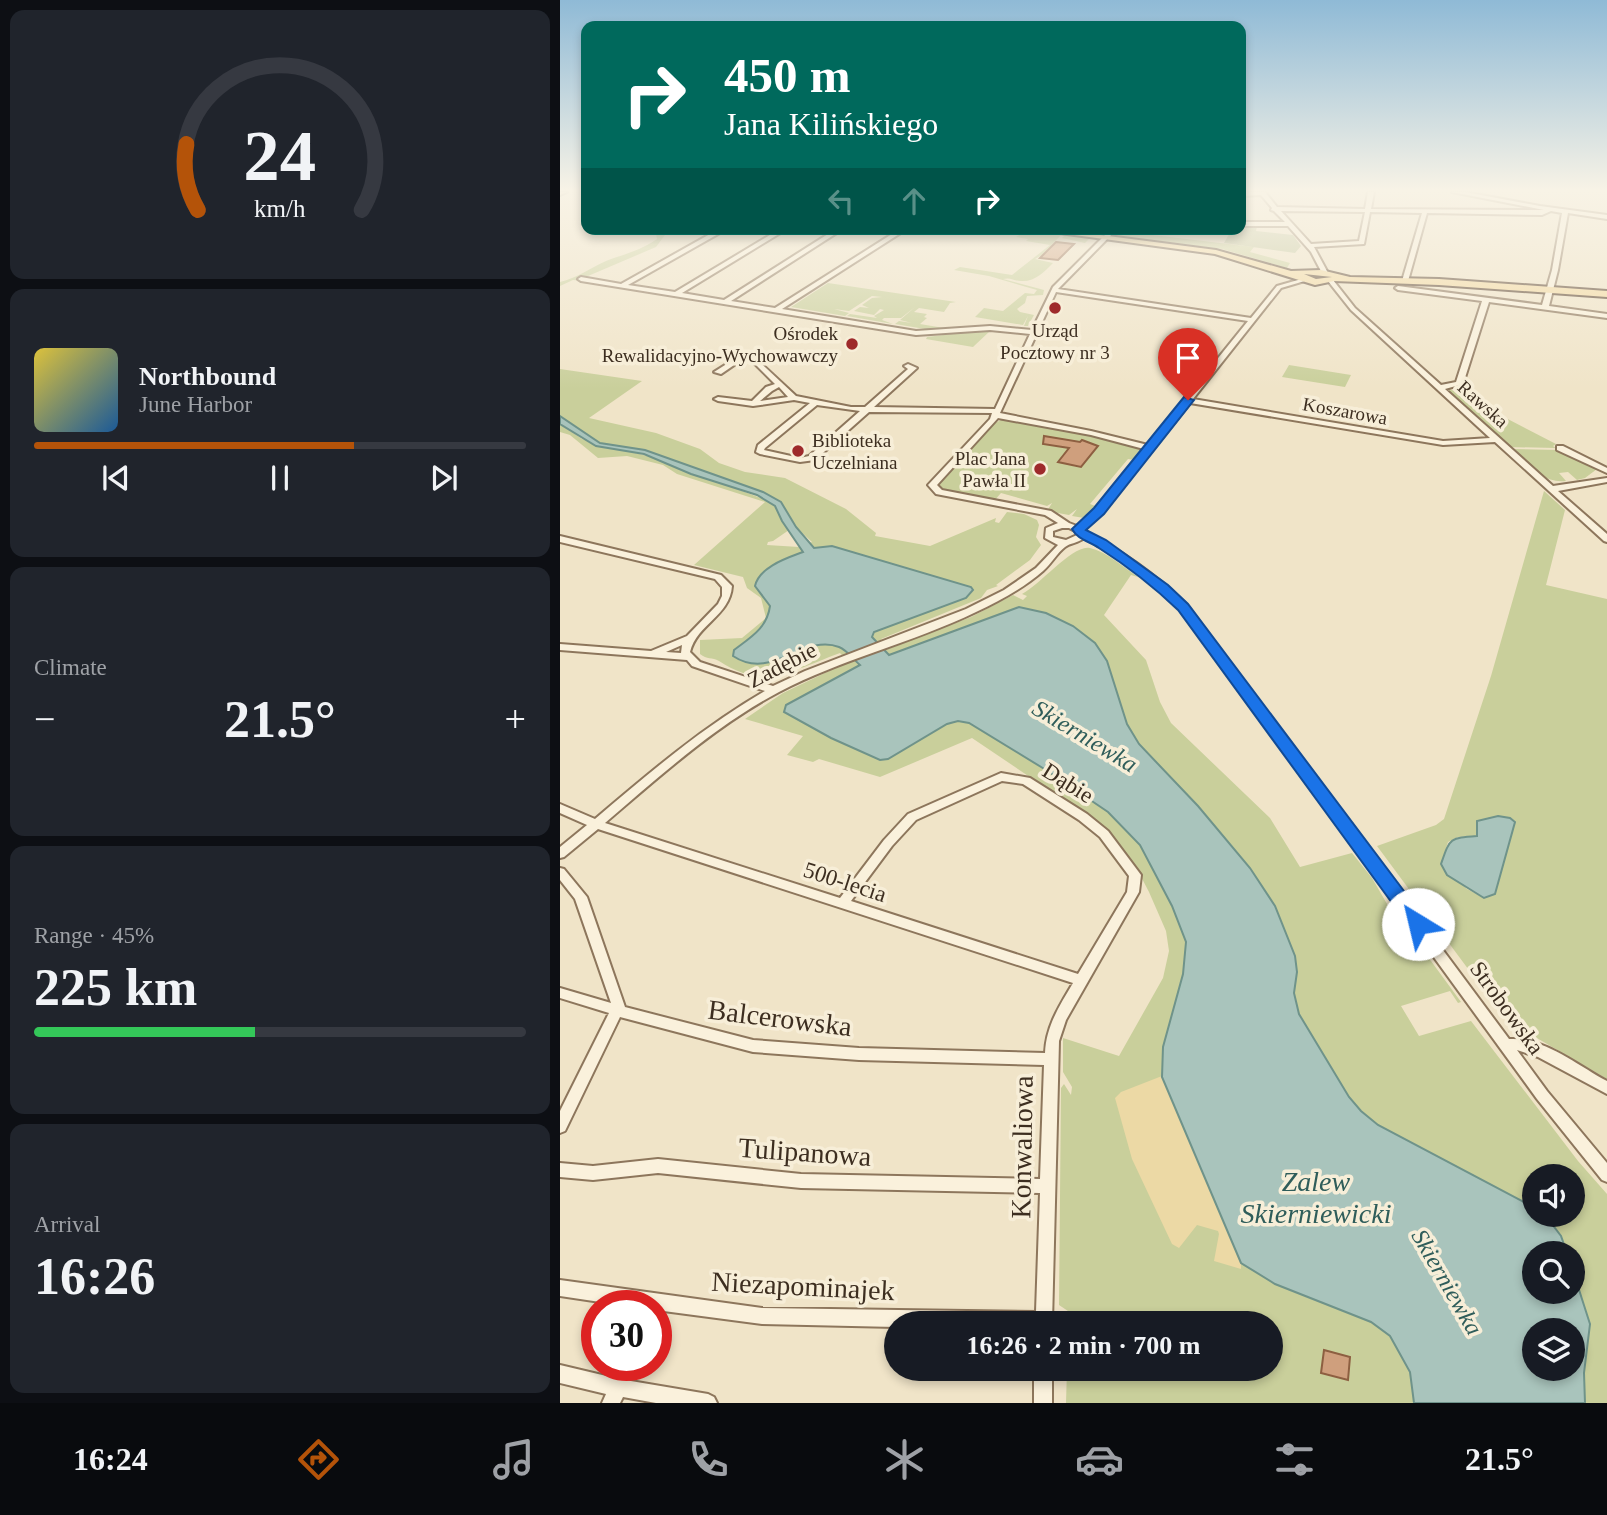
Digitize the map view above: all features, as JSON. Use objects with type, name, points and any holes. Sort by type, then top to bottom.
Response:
[{"type":"main road","points":[[1234,257],[1303,276],[1326,275],[1401,284],[1607,294]]},
{"type":"street","points":[[623,285],[673,257]]},
{"type":"street","points":[[676,294],[737,257]]},
{"type":"street","points":[[725,302],[795,257]]},
{"type":"street","points":[[777,310],[859,257]]},
{"type":"street","points":[[997,413],[1054,290],[1086,257]]},
{"type":"street","name":"Rawska","points":[[1315,257],[1355,311],[1607,539]]},
{"type":"street","points":[[1410,257],[1401,284],[1486,300],[1607,316]]},
{"type":"street","points":[[1545,308],[1556,257]]},
{"type":"street","points":[[1066,525],[1054,527],[1048,536],[1060,542],[1080,534],[1280,286],[1303,276]]},
{"type":"street","points":[[581,279],[920,334],[986,328],[1035,332]]},
{"type":"street","points":[[1054,290],[1252,320]]},
{"type":"street","points":[[1439,388],[1460,383],[1486,300]]},
{"type":"street","points":[[718,372],[736,360],[753,358],[794,398]]},
{"type":"street","points":[[816,402],[761,447],[760,452],[799,460],[812,458],[913,368],[908,366]]},
{"type":"street","points":[[752,404],[769,389],[780,384]]},
{"type":"street","points":[[718,399],[752,404],[794,398],[866,409],[997,413],[1149,448]]},
{"type":"street","name":"Koszarowa","points":[[1188,400],[1443,443],[1497,440]]},
{"type":"street","name":"Strobowska","points":[[997,413],[932,486],[939,492],[1053,515],[1163,588],[1183,607],[1506,1045],[1607,1175]]},
{"type":"street","points":[[1560,448],[1607,471]]},
{"type":"street","points":[[1552,489],[1607,480]]},
{"type":"street","points":[[1036,512],[1054,527]]},
{"type":"street","points":[[560,539],[703,573],[724,582],[727,586],[727,597],[691,638],[685,650],[688,657]]},
{"type":"street","name":"Zadębie","points":[[560,854],[718,727],[773,690],[844,658],[987,602],[1035,572],[1049,559],[1060,542]]},
{"type":"street","points":[[651,655],[691,638]]},
{"type":"street","points":[[560,647],[688,657],[700,665],[773,690]]},
{"type":"street","name":"Dąbie","points":[[843,904],[888,843],[912,817],[993,780],[1018,778],[1083,817],[1104,834],[1135,875],[1133,892],[1081,980]]},
{"type":"street","name":"500-lecia","points":[[560,808],[596,824],[1081,980]]},
{"type":"street","points":[[560,872],[581,897],[618,1000],[618,1011],[560,1126]]},
{"type":"street","name":"Konwaliowa","points":[[1044,1311],[1050,1059],[1055,1029],[1081,980]]},
{"type":"street","name":"Balcerowska","points":[[560,993],[723,1040],[781,1049],[1050,1059]]},
{"type":"street","points":[[1506,1045],[1518,1044],[1536,1049],[1607,1088]]},
{"type":"street","name":"Tulipanowa","points":[[560,1170],[593,1173],[659,1166],[801,1181],[1049,1186]]},
{"type":"street","name":"Niezapominajek","points":[[560,1288],[762,1316],[884,1319]]},
{"type":"street","points":[[560,1374],[615,1396],[708,1403]]},
{"type":"street","points":[[1043,1381],[1043,1403]]},
{"type":"green space","points":[[615,257],[631,257],[581,279],[583,281],[573,280],[560,286],[560,282]]},
{"type":"green space","points":[[1034,257],[1053,263],[1031,280],[1003,279],[1044,290],[1043,295],[1027,296],[1025,303],[1017,309],[1034,315],[1028,326],[1024,326],[1028,316],[1023,325],[975,317],[984,308],[1003,311],[1025,293],[1034,294],[1037,290],[989,276],[954,270],[960,267],[1012,275]]},
{"type":"green space","points":[[1251,257],[1270,257],[1290,263],[1287,268]]},
{"type":"green space","points":[[828,283],[956,302],[950,303],[944,312],[919,308],[914,312],[927,314],[924,317],[927,318],[920,324],[944,328],[931,330],[895,324],[899,321],[912,323],[900,320],[915,307],[901,318],[882,320],[893,324],[847,316],[850,314],[877,318],[874,316],[884,310],[880,309],[874,315],[854,311],[860,307],[869,308],[862,305],[872,298],[882,297],[872,296],[849,311],[834,309],[849,313],[845,316],[791,307]]},
{"type":"green space","points":[[984,330],[1022,332],[1024,335],[990,331],[973,347],[926,339],[927,337]]},
{"type":"green space","points":[[1289,365],[1351,375],[1345,387],[1282,377]]},
{"type":"green space","points":[[560,369],[642,381],[589,418],[656,433],[700,449],[719,463],[745,472],[785,478],[846,509],[876,533],[875,536],[930,546],[996,518],[995,522],[999,523],[1007,512],[1024,514],[1037,520],[1039,525],[1036,537],[1041,545],[1030,560],[996,585],[998,586],[987,590],[981,598],[881,639],[888,649],[971,617],[1013,595],[1023,600],[1027,596],[1022,594],[1066,558],[1083,548],[1103,553],[1138,577],[1131,575],[1104,615],[1146,660],[1160,702],[1171,723],[1270,818],[1300,867],[1352,853],[1372,878],[1401,928],[1398,929],[1401,935],[1405,934],[1431,961],[1461,1002],[1458,1003],[1450,991],[1401,1006],[1419,1036],[1471,1021],[1581,1164],[1522,1164],[1522,1227],[1585,1227],[1585,1169],[1607,1194],[1607,1403],[1066,1403],[1067,1381],[1283,1381],[1283,1311],[1068,1311],[1059,1305],[1061,1088],[1064,1084],[1071,1095],[1072,1087],[1063,1072],[1063,1038],[1119,1056],[1163,978],[1169,951],[1166,931],[1149,892],[1138,871],[1107,829],[972,738],[880,777],[819,759],[813,762],[787,755],[803,736],[745,719],[783,693],[848,662],[840,653],[793,671],[765,676],[735,670],[700,654],[700,640],[742,638],[766,618],[761,598],[747,588],[743,577],[694,565],[765,502],[677,474],[663,465],[627,456],[598,458],[570,435],[560,432],[560,424],[582,439],[655,458],[766,500],[775,506],[789,530],[767,545],[799,547],[812,542],[796,527],[781,502],[763,492],[645,450],[600,443],[560,416]]},
{"type":"green space","points":[[1450,389],[1556,444],[1553,446],[1556,448],[1508,447],[1448,392]]},
{"type":"green space","name":"Plac Jana Pawła II","points":[[1001,420],[1097,435],[1141,451],[1135,460],[1128,459],[1090,504],[1098,507],[1084,518],[1072,516],[1077,509],[1069,515],[1047,511],[1052,503],[1047,506],[1001,493],[994,501],[946,491],[939,487],[940,480]]},
{"type":"green space","points":[[1511,449],[1559,450],[1597,469],[1585,478],[1577,480],[1568,472],[1559,473],[1566,481],[1557,481],[1536,472]]},
{"type":"green space","points":[[1544,491],[1565,510],[1546,585],[1607,599],[1607,1079],[1513,1024],[1485,986],[1477,981],[1377,846],[1436,825],[1444,819],[1491,676]],"holes":[[[1498,816],[1515,821],[1495,894],[1484,898],[1467,889],[1441,864],[1448,842],[1458,837],[1477,836],[1478,830]]]},
{"type":"sand","points":[[1162,1076],[1241,1263],[1241,1269],[1214,1261],[1218,1231],[1197,1225],[1179,1248],[1172,1244],[1132,1159],[1115,1098],[1121,1092]]},
{"type":"water","name":"Zalew Skierniewicki","points":[[560,416],[600,443],[645,450],[763,492],[781,502],[796,527],[814,548],[832,546],[971,587],[973,590],[966,598],[874,632],[872,637],[889,655],[1019,607],[1046,613],[1073,626],[1095,643],[1107,661],[1127,724],[1139,744],[1198,806],[1250,868],[1275,906],[1295,956],[1297,972],[1294,993],[1299,1014],[1349,1097],[1378,1125],[1522,1201],[1522,1227],[1554,1227],[1561,1236],[1563,1241],[1522,1241],[1522,1304],[1584,1304],[1590,1324],[1585,1365],[1585,1318],[1522,1318],[1522,1381],[1584,1381],[1585,1403],[1414,1403],[1410,1372],[1390,1336],[1371,1322],[1275,1284],[1241,1263],[1162,1077],[1163,1047],[1183,974],[1186,942],[1172,906],[1140,845],[1108,812],[969,723],[958,721],[947,724],[888,759],[880,760],[831,738],[784,712],[786,705],[860,665],[842,648],[826,644],[761,664],[747,663],[733,656],[734,650],[757,631],[768,614],[770,606],[755,586],[758,579],[768,568],[803,552],[775,506],[757,495],[691,474],[644,454],[596,446],[560,424]]},
{"type":"water","points":[[1498,816],[1510,818],[1515,822],[1495,894],[1484,898],[1447,875],[1441,864],[1452,841],[1477,836],[1477,821]]},
{"type":"building","points":[[1044,436],[1080,442],[1082,440],[1098,446],[1081,467],[1058,462],[1069,448],[1043,444]]},
{"type":"building","points":[[1324,1350],[1350,1357],[1348,1380],[1321,1373]]},
{"type":"place","name":"Urząd Pocztowy nr 3","points":[[1055,308]]},
{"type":"place","name":"Ośrodek Rewalidacyjno-Wychowawczy","points":[[852,344]]},
{"type":"place","name":"Biblioteka Uczelniana","points":[[798,451]]},
{"type":"place","name":"Plac Jana Pawła II","points":[[1040,469]]},
{"type":"route","points":[[1188,400],[1099,511],[1079,529],[1082,534],[1101,543],[1163,588],[1183,607],[1418,924]]},
{"type":"water label","name":"Skierniewka","points":[[1085,736]]},
{"type":"water label","name":"Skierniewka","points":[[1447,1282]]}]
